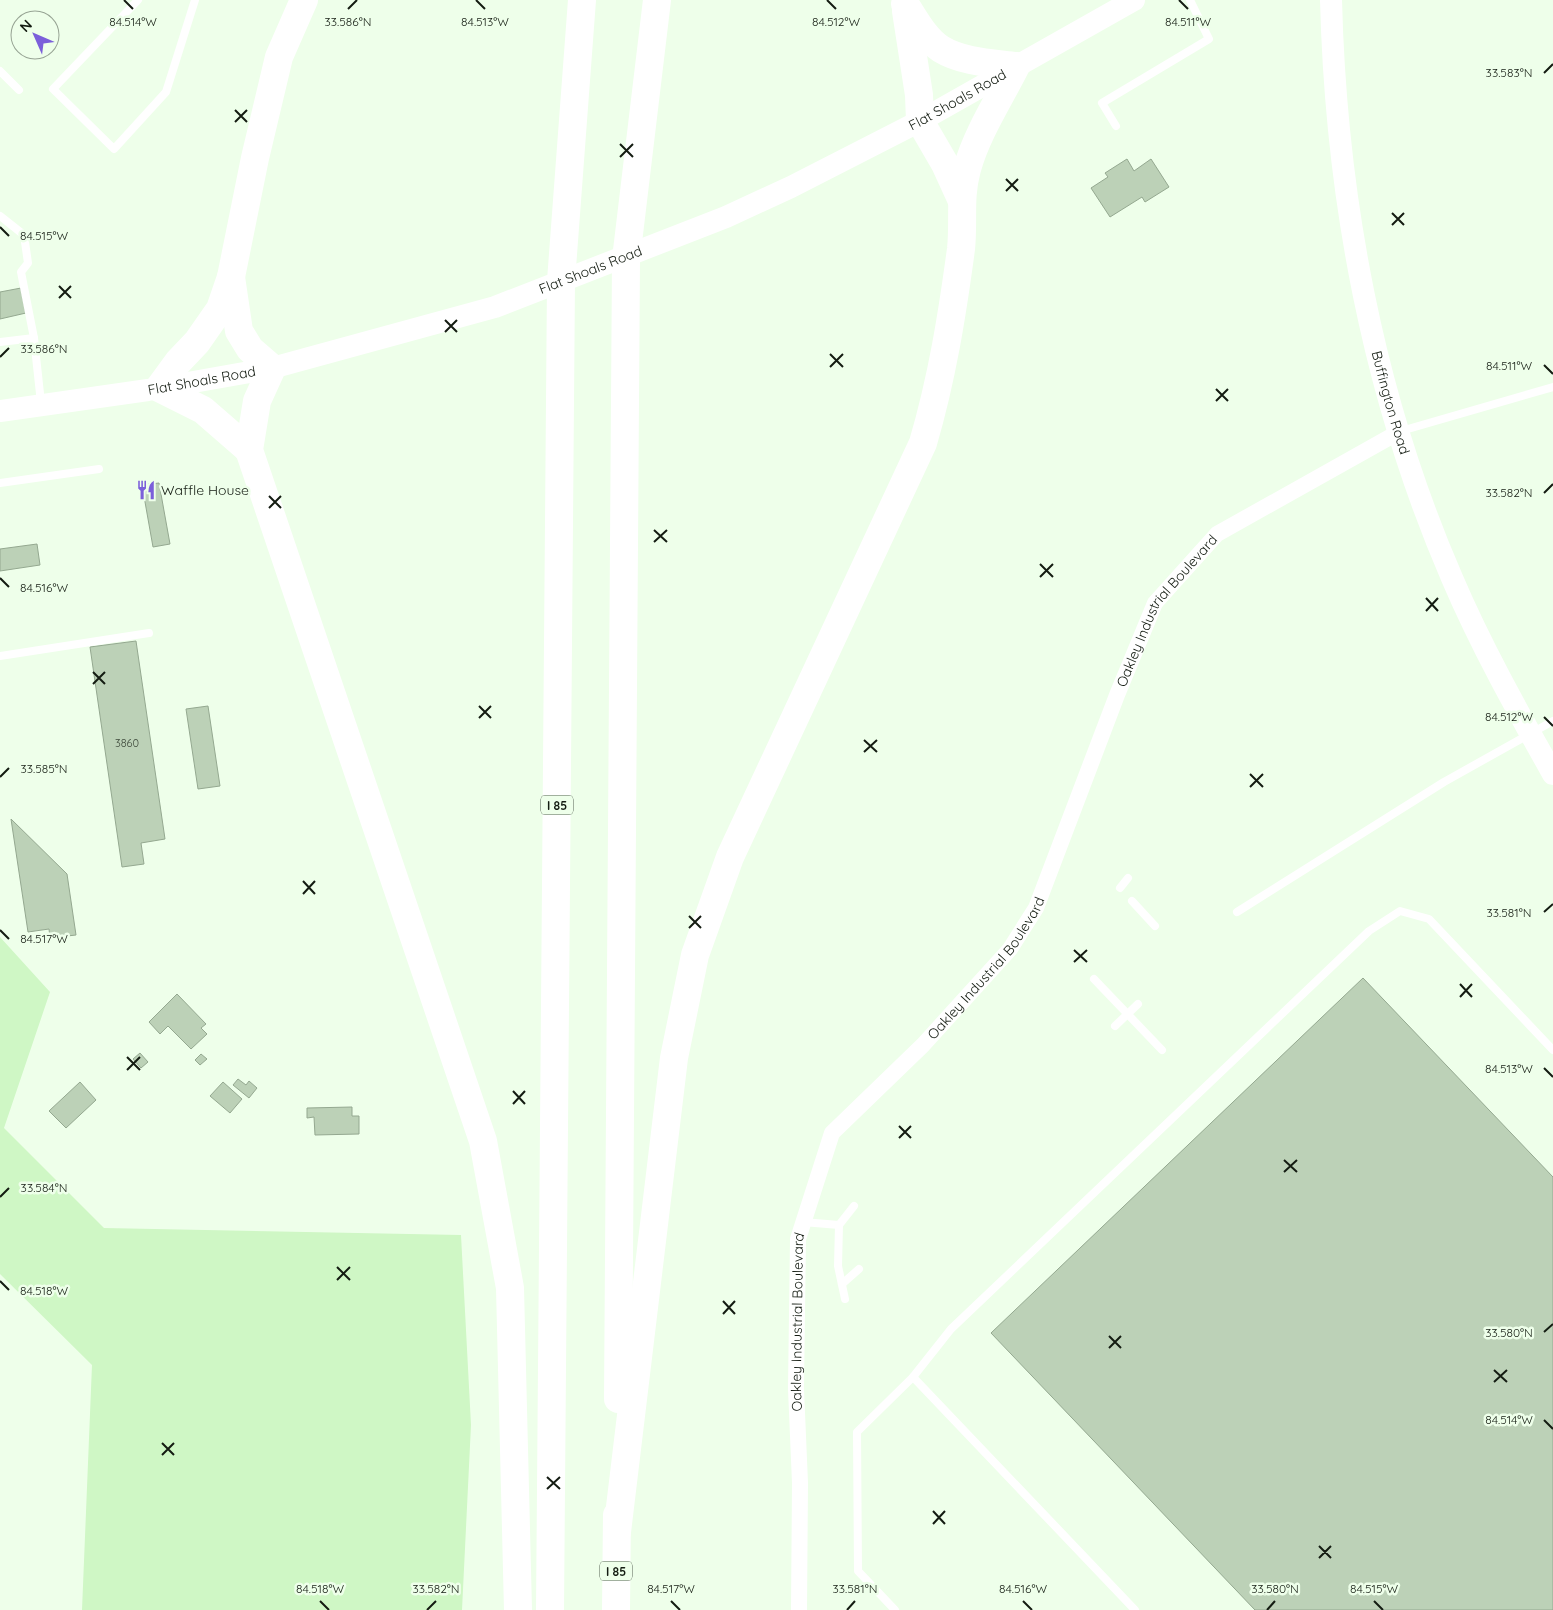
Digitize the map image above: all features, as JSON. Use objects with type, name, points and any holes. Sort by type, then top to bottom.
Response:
[{"type":"highway","name":"I 85","points":[[550,1610],[561,281],[582,0]]},
{"type":"highway","name":"I 85","points":[[616,1610],[626,259],[657,0]]},
{"type":"highway","points":[[617,1532],[674,1058],[695,955],[730,857],[923,443],[940,386],[951,326],[962,241],[961,199],[973,150],[1016,66],[981,61],[941,49],[926,36],[904,2]]},
{"type":"highway","points":[[904,2],[917,86],[920,121],[946,164],[961,199]]},
{"type":"highway","points":[[249,450],[203,410],[159,388],[178,362],[197,342],[220,309],[231,278],[255,158],[280,57],[297,5]]},
{"type":"highway","points":[[231,278],[239,331],[250,349],[272,368],[257,400],[249,450],[483,1141],[510,1288],[518,1610]]},
{"type":"street","name":"Flat Shoals Road","points":[[0,411],[159,388],[272,368],[495,307],[726,217],[791,187],[920,121],[1134,0]]},
{"type":"street","name":"Buffington Road","points":[[1331,0],[1340,149],[1355,252],[1373,340],[1399,432],[1451,577],[1496,672],[1553,774]]},
{"type":"street","name":"Oakley Industrial Boulevard","points":[[799,1610],[798,1239],[832,1133],[923,1045],[1010,950],[1036,908],[1117,695],[1155,603],[1217,534],[1399,432]]},
{"type":"lane","points":[[138,0],[53,90],[114,149],[166,92],[195,0]]},
{"type":"lane","points":[[1116,126],[1102,103],[1209,39],[1190,0]]},
{"type":"lane","points":[[0,71],[19,90]]},
{"type":"lane","points":[[0,216],[24,235],[28,263],[21,272],[34,338],[42,405]]},
{"type":"lane","points":[[0,342],[34,338]]},
{"type":"lane","points":[[1399,432],[1553,387]]},
{"type":"lane","points":[[0,483],[99,469]]},
{"type":"lane","points":[[0,656],[149,633]]},
{"type":"lane","points":[[1237,912],[1436,787],[1553,721]]},
{"type":"lane","points":[[1120,888],[1128,878]]},
{"type":"lane","points":[[1132,901],[1155,926]]},
{"type":"lane","points":[[895,1610],[858,1571],[857,1432],[913,1377],[951,1329],[1369,931],[1400,911],[1429,919],[1553,1050]]},
{"type":"lane","points":[[1094,979],[1162,1050]]},
{"type":"lane","points":[[1114,1026],[1138,1004]]},
{"type":"lane","points":[[846,1299],[838,1266],[839,1225],[854,1206]]},
{"type":"lane","points":[[804,1222],[839,1225]]},
{"type":"lane","points":[[842,1284],[859,1269]]},
{"type":"lane","points":[[913,1377],[1135,1610]]},
{"type":"green space","points":[[0,937],[50,992],[4,1128],[104,1228],[461,1235],[471,1425],[462,1610],[82,1610],[92,1365],[0,1274]]},
{"type":"building","points":[[1127,159],[1134,171],[1151,159],[1169,187],[1145,202],[1142,197],[1110,217],[1091,188],[1108,177],[1105,173]]},
{"type":"building","points":[[21,288],[26,313],[0,319],[0,292]]},
{"type":"building","points":[[159,483],[170,544],[153,547],[142,485]]},
{"type":"building","points":[[37,544],[40,565],[0,571],[0,549]]},
{"type":"building","points":[[136,641],[165,839],[141,843],[144,864],[122,867],[90,647]]},
{"type":"building","points":[[208,706],[220,786],[198,789],[186,709]]},
{"type":"building","points":[[11,819],[67,874],[76,935],[50,938],[49,929],[28,932]]},
{"type":"building","points":[[1363,978],[1553,1177],[1553,1610],[1255,1610],[991,1333]]},
{"type":"building","points":[[177,994],[206,1024],[201,1028],[207,1034],[191,1049],[168,1026],[160,1034],[149,1022]]},
{"type":"building","points":[[140,1053],[148,1062],[141,1068],[133,1059]]},
{"type":"building","points":[[201,1054],[207,1059],[200,1065],[195,1060]]},
{"type":"building","points":[[238,1079],[246,1085],[249,1081],[257,1088],[249,1098],[233,1085]]},
{"type":"building","points":[[80,1082],[96,1100],[66,1128],[49,1111]]},
{"type":"building","points":[[223,1082],[242,1099],[230,1113],[210,1096]]},
{"type":"building","points":[[352,1107],[352,1116],[359,1116],[359,1134],[315,1135],[314,1117],[307,1118],[307,1108]]},
{"type":"place","name":"Waffle House","points":[[146,490]]}]
